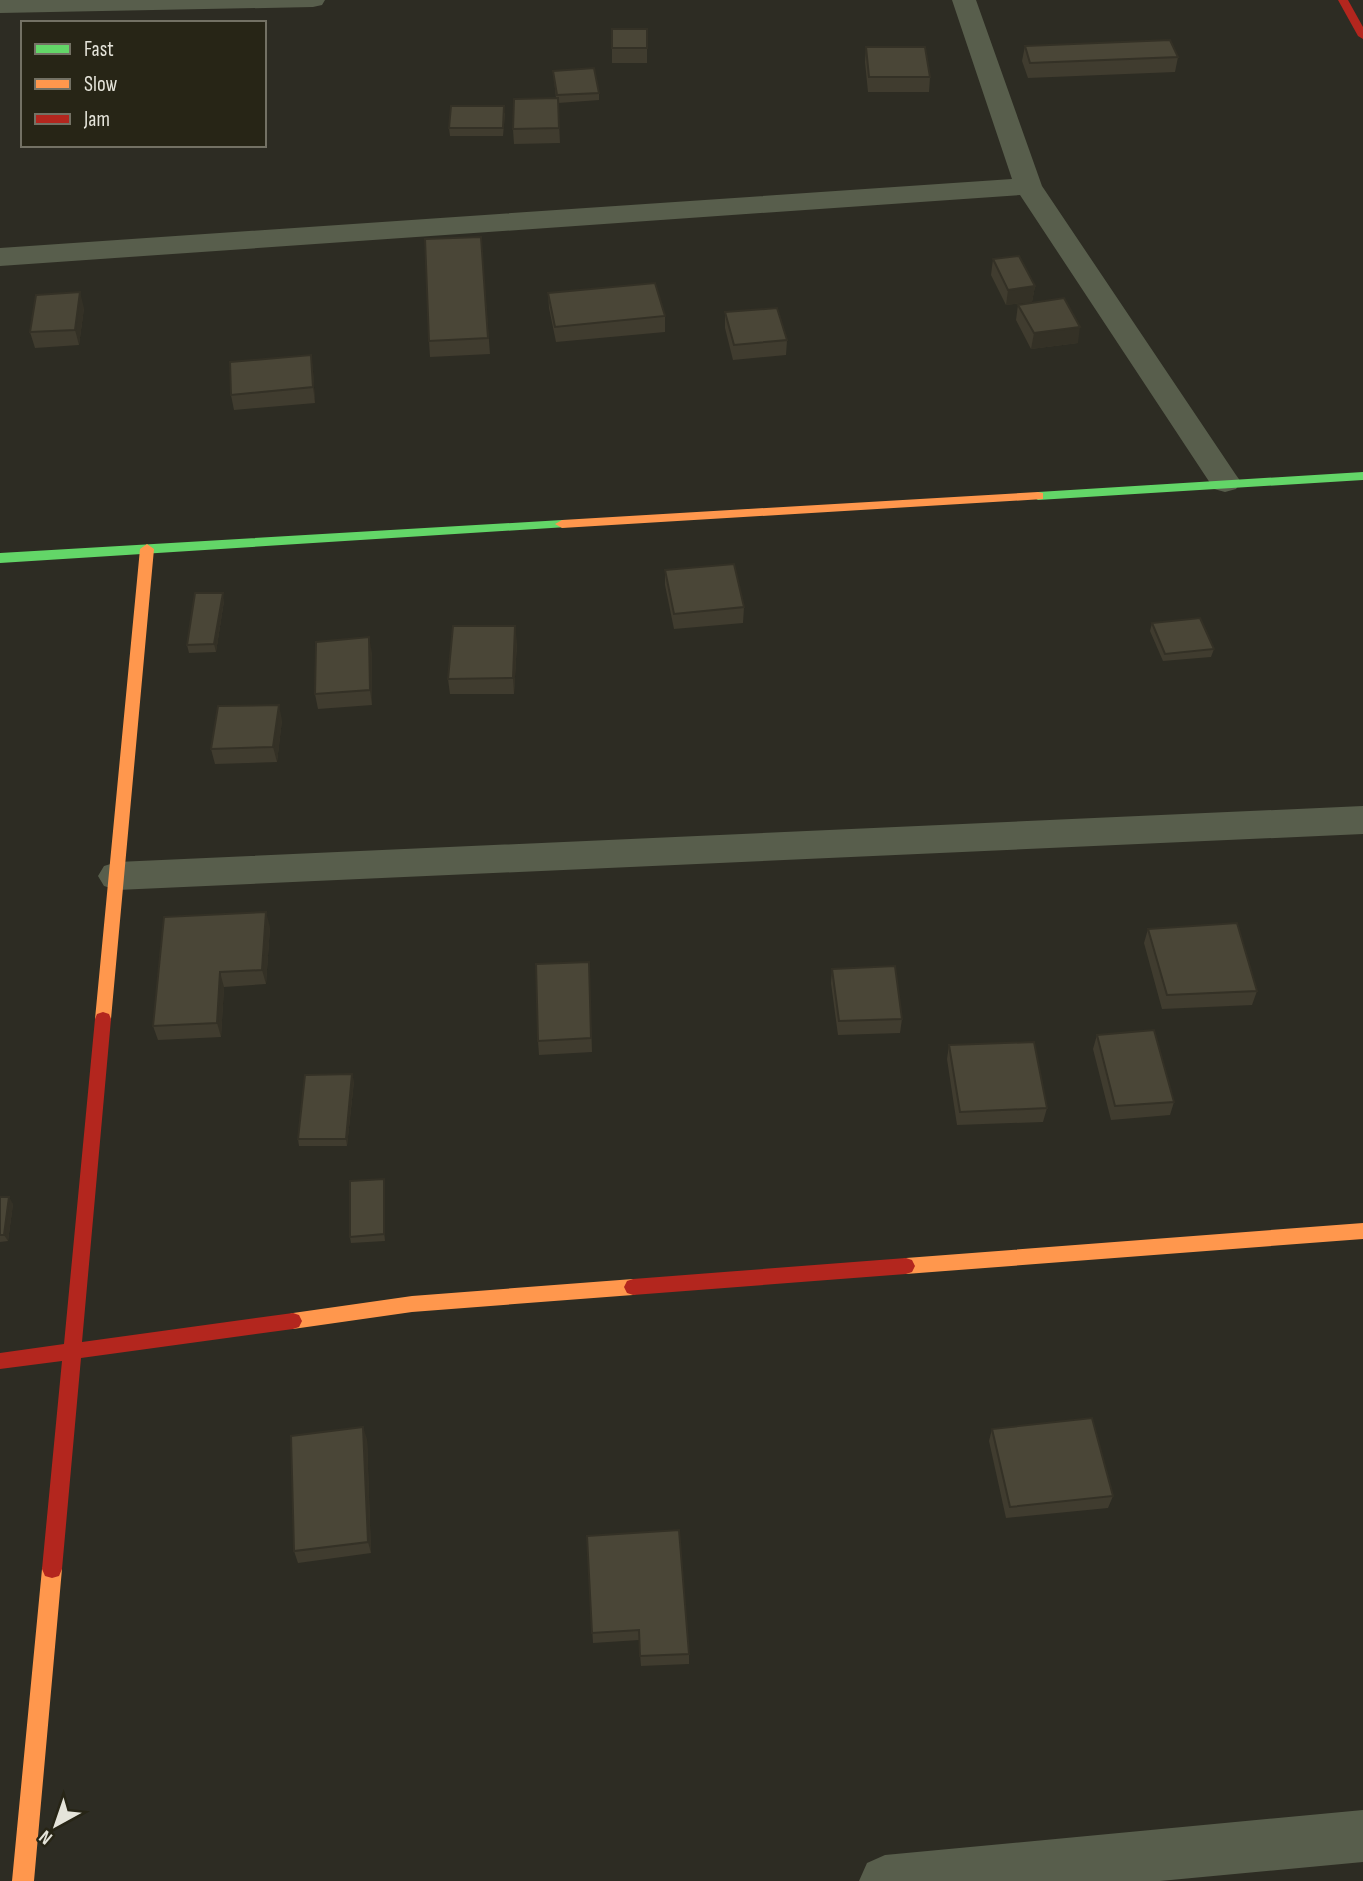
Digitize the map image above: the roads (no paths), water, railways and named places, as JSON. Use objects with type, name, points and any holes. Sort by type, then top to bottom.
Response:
[{"type":"street","points":[[0,6],[313,0]]},
{"type":"street","points":[[964,0],[1028,186],[1225,482]]},
{"type":"street","points":[[1343,0],[1363,36]]},
{"type":"street","points":[[0,257],[1028,186]]},
{"type":"street","points":[[0,558],[1225,482],[1363,476]]},
{"type":"street","points":[[23,1881],[147,549]]},
{"type":"street","points":[[117,876],[1363,820]]},
{"type":"street","points":[[0,1362],[412,1304],[1363,1231]]},
{"type":"street","points":[[885,1881],[1363,1836]]}]
